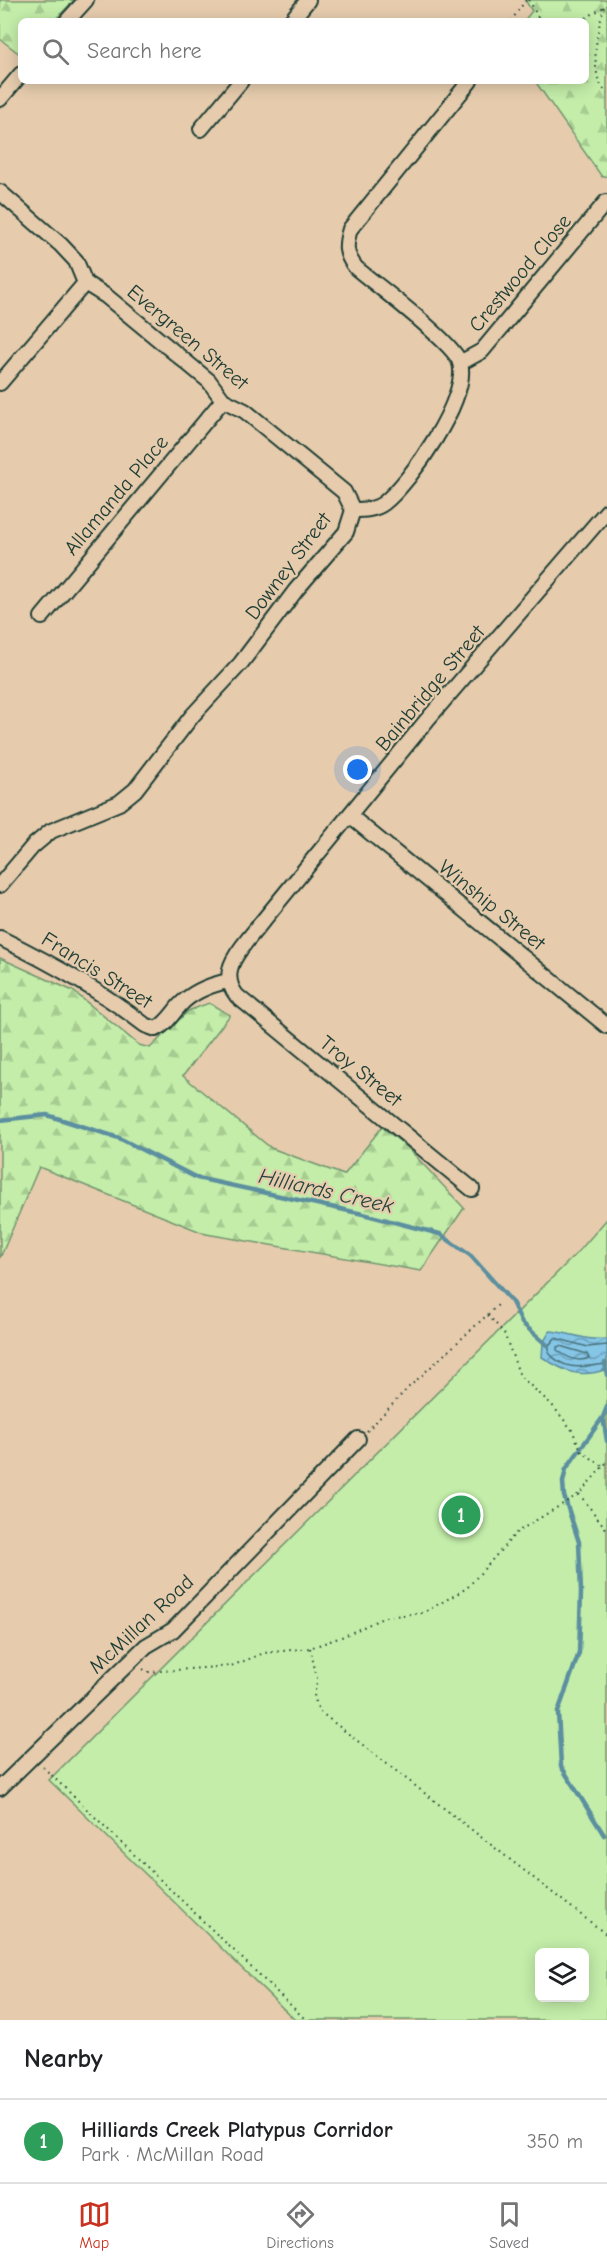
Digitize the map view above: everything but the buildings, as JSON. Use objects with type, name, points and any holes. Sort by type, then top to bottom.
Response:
[{"type":"street","points":[[70,18],[86,0]]},
{"type":"street","points":[[293,18],[308,0]]},
{"type":"street","points":[[0,99],[18,78]]},
{"type":"street","points":[[201,129],[238,84]]},
{"type":"street","points":[[460,363],[448,345],[356,268],[345,247],[350,229],[468,84]]},
{"type":"street","name":"Evergreen Street","points":[[0,192],[61,245],[75,261],[85,283],[106,296],[209,381],[223,400],[245,411],[344,492],[353,510]]},
{"type":"street","name":"Crestwood Close","points":[[460,363],[482,351],[606,202]]},
{"type":"street","points":[[0,383],[85,283]]},
{"type":"street","name":"Downey Street","points":[[0,885],[33,846],[51,831],[119,802],[135,790],[192,716],[242,663],[296,590],[346,532],[353,510],[366,510],[383,504],[429,452],[460,384],[460,363]]},
{"type":"street","name":"Allamanda Place","points":[[42,617],[223,400]]},
{"type":"street","name":"Bainbridge Street","points":[[228,981],[228,968],[234,957],[427,720],[607,511]]},
{"type":"street","name":"Winship Street","points":[[350,816],[607,1026]]},
{"type":"street","name":"Francis Street","points":[[0,938],[90,987],[145,1025],[156,1029],[164,1026],[181,1004],[197,991],[228,981]]},
{"type":"street","name":"Troy Street","points":[[228,981],[231,989],[247,1005],[472,1189]]},
{"type":"street","name":"McMillan Road","points":[[0,1788],[146,1646],[173,1630],[358,1439]]},
{"type":"path","points":[[513,18],[528,0],[538,18]]},
{"type":"path","points":[[585,18],[606,6]]},
{"type":"path","points":[[606,6],[600,23],[596,50],[598,79],[607,94]]},
{"type":"path","points":[[358,1439],[408,1388],[498,1305]]},
{"type":"path","points":[[488,1315],[504,1333],[520,1376],[552,1405],[572,1430],[582,1452],[603,1466]]},
{"type":"path","points":[[130,1661],[148,1672],[231,1666],[264,1653],[310,1648],[344,1636],[385,1617],[423,1613],[467,1588],[517,1532],[579,1494],[607,1462]]},
{"type":"path","points":[[579,1494],[607,1530]]},
{"type":"path","points":[[310,1648],[317,1678],[314,1697],[319,1711],[607,1935]]},
{"type":"path","points":[[32,1757],[306,2020]]},
{"type":"green space","points":[[0,0],[74,0],[57,18],[18,18],[18,53],[0,39]]},
{"type":"green space","points":[[525,0],[607,0],[607,176],[602,177],[537,84],[589,84],[589,18],[526,18],[532,11]]},
{"type":"green space","points":[[0,958],[73,991],[139,1045],[150,1048],[188,1011],[209,1003],[230,1015],[183,1076],[271,1148],[344,1175],[382,1127],[407,1147],[464,1208],[421,1271],[206,1234],[39,1167],[0,1258]]},
{"type":"green space","points":[[607,1219],[607,2020],[295,2020],[49,1780],[580,1250]]},
{"type":"water","points":[[550,1331],[591,1339],[607,1339],[607,1369],[581,1374],[558,1367],[542,1357],[543,1343]]},
{"type":"waterway","name":"Hilliards Creek","points":[[0,1120],[47,1115],[119,1138],[197,1178],[363,1214],[440,1234],[471,1256],[512,1302],[522,1323],[547,1345]]},
{"type":"waterway","points":[[605,1363],[607,1375]]},
{"type":"waterway","points":[[607,1407],[603,1417],[607,1441]]},
{"type":"waterway","points":[[603,1417],[566,1469],[563,1482],[564,1496],[579,1542],[581,1592],[579,1653],[558,1712],[561,1766],[604,1835]]},
{"type":"place","name":"Hilliards Creek Platypus Corridor","points":[[461,1515]]}]
